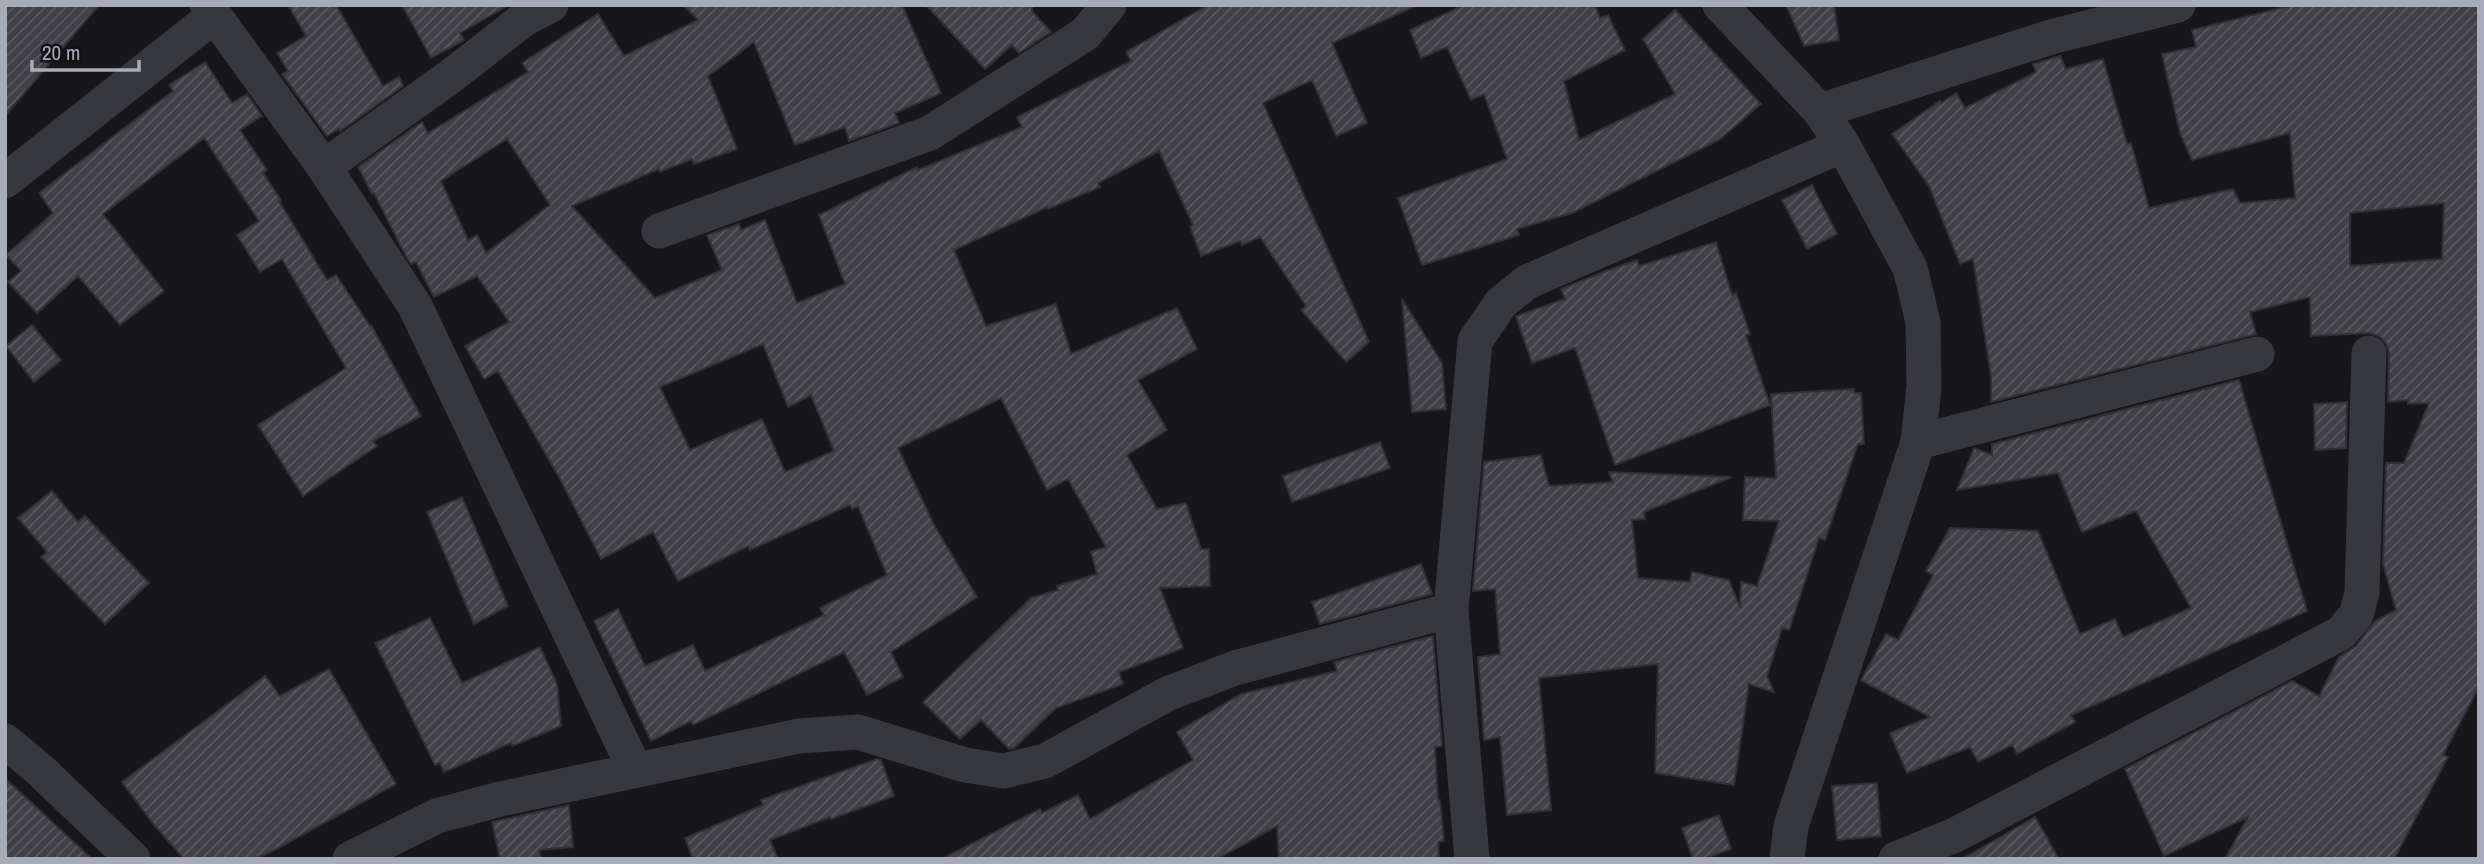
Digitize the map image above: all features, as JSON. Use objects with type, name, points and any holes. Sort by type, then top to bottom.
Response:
[{"type":"street","points":[[324,167],[451,76],[524,19],[551,5]]},
{"type":"street","points":[[659,231],[930,133],[1085,34],[1109,5]]},
{"type":"street","points":[[1720,5],[1820,111],[1843,145],[1910,268],[1923,322],[1924,387],[1918,442],[1791,826],[1787,859]]},
{"type":"street","points":[[1820,111],[2051,37],[2178,5]]},
{"type":"street","points":[[5,181],[211,10],[324,167],[415,306],[635,770]]},
{"type":"street","points":[[1472,859],[1451,610],[1475,341],[1501,303],[1527,282],[1843,145]]},
{"type":"street","points":[[1896,859],[1955,835],[2341,634],[2356,615],[2362,593],[2369,353]]},
{"type":"street","points":[[1918,442],[2257,354]]},
{"type":"street","points":[[350,859],[437,816],[500,799],[799,736],[858,732],[965,765],[1004,771],[1045,761],[1167,694],[1235,668],[1451,610]]},
{"type":"street","points":[[5,741],[39,769],[133,859]]},
{"type":"building","points":[[5,5],[99,5],[5,116]]},
{"type":"building","points":[[288,5],[336,5],[383,86],[399,77],[403,86],[340,131],[339,129],[327,136],[282,74],[288,71],[277,53],[306,36]]},
{"type":"building","points":[[402,5],[509,5],[460,33],[464,40],[431,58]]},
{"type":"building","points":[[683,5],[902,5],[941,93],[895,113],[899,123],[849,141],[845,127],[795,145],[754,42],[708,76],[737,149],[694,164],[692,159],[660,172],[659,169],[572,206],[655,298],[722,270],[707,235],[739,224],[741,230],[765,220],[797,303],[845,284],[819,215],[917,167],[918,170],[1022,127],[1017,117],[1131,61],[1126,52],[1208,5],[1418,5],[1332,43],[1367,123],[1336,136],[1312,80],[1263,103],[1369,342],[1346,362],[1301,310],[1306,306],[1260,237],[1242,245],[1240,241],[1201,256],[1190,227],[1193,225],[1159,151],[1098,183],[1100,187],[1048,209],[1047,207],[954,250],[986,326],[1056,304],[1071,354],[1177,308],[1197,349],[1138,380],[1167,430],[1127,455],[1157,509],[1186,503],[1201,549],[1209,549],[1210,586],[1160,588],[1183,648],[1119,672],[1123,684],[1056,708],[1014,748],[1009,749],[981,720],[960,739],[923,702],[1031,598],[1058,590],[1057,586],[1097,574],[1091,552],[1106,547],[1068,479],[1047,490],[1001,398],[898,448],[934,525],[977,597],[891,652],[903,677],[867,695],[844,652],[693,725],[691,721],[651,741],[594,621],[618,609],[645,666],[693,645],[705,671],[824,615],[820,608],[887,575],[858,506],[852,509],[850,505],[750,550],[748,546],[678,581],[653,532],[601,559],[560,479],[498,371],[484,379],[465,346],[509,322],[477,276],[434,297],[416,262],[411,264],[406,256],[358,167],[422,122],[428,133],[528,72],[522,63],[598,14],[624,56],[698,20]],"holes":[[[507,139],[550,205],[486,253],[477,235],[468,240],[441,181]],[[763,344],[788,407],[811,395],[834,451],[785,472],[762,419],[690,450],[660,387]]]},
{"type":"building","points":[[926,5],[1032,5],[1032,11],[1051,32],[1019,53],[1012,45],[985,69]]},
{"type":"building","points":[[1464,5],[1595,5],[1600,18],[1608,15],[1625,50],[1564,81],[1579,140],[1675,94],[1643,39],[1675,10],[1761,104],[1719,140],[1572,213],[1517,229],[1519,235],[1422,265],[1398,198],[1507,159],[1484,94],[1471,100],[1447,47],[1421,58],[1410,30]]},
{"type":"building","points":[[1786,5],[1834,5],[1839,40],[1804,46]]},
{"type":"building","points":[[2293,5],[2479,5],[2479,687],[2443,755],[2448,757],[2394,859],[2225,859],[2248,817],[2164,856],[2125,769],[2292,681],[2319,696],[2339,657],[2356,646],[2375,621],[2396,610],[2383,564],[2386,463],[2404,463],[2429,403],[2408,404],[2408,400],[2388,402],[2389,353],[2386,343],[2379,336],[2369,333],[2311,336],[2310,297],[2250,312],[2256,334],[1991,402],[1991,376],[1973,259],[1960,264],[1929,186],[1892,134],[1956,93],[1965,108],[2036,72],[2033,64],[2060,56],[2066,69],[2103,59],[2127,144],[2131,143],[2149,208],[2233,189],[2240,203],[2295,198],[2290,133],[2192,160],[2180,133],[2162,54],[2196,47],[2192,30]],"holes":[[[2444,203],[2442,259],[2350,266],[2350,213]]]},
{"type":"building","points":[[205,62],[232,103],[247,94],[262,116],[240,130],[267,170],[263,173],[327,280],[336,275],[371,325],[421,416],[373,441],[377,446],[303,496],[258,425],[346,368],[282,259],[260,272],[237,235],[259,221],[204,138],[103,214],[164,291],[120,325],[78,276],[37,313],[8,282],[21,271],[6,255],[53,213],[39,193],[173,91],[169,85]]},
{"type":"building","points":[[1812,185],[1837,234],[1807,249],[1782,200]]},
{"type":"building","points":[[1716,242],[1732,295],[1736,293],[1750,334],[1746,335],[1770,405],[1615,465],[1575,348],[1532,363],[1516,316],[1565,299],[1561,289],[1606,271],[1637,260],[1639,266]]},
{"type":"building","points":[[1402,299],[1442,363],[1446,409],[1412,412]]},
{"type":"building","points":[[32,325],[61,360],[34,382],[6,346]]},
{"type":"building","points":[[2239,380],[2307,611],[2071,715],[2075,722],[2017,754],[2012,745],[1978,762],[1970,747],[1907,773],[1890,733],[1930,717],[1861,680],[1886,634],[1898,640],[1933,575],[1926,571],[1950,528],[2038,531],[2080,634],[2115,619],[2123,637],[2191,608],[2136,511],[2082,532],[2058,473],[1957,490],[1974,448],[1992,455],[1992,444]]},
{"type":"building","points":[[1854,389],[1854,393],[1861,393],[1864,444],[1858,444],[1825,540],[1819,538],[1789,630],[1782,628],[1767,676],[1774,692],[1749,684],[1734,785],[1655,773],[1658,664],[1539,678],[1551,810],[1507,815],[1500,737],[1484,740],[1478,657],[1500,654],[1495,589],[1473,591],[1484,462],[1541,455],[1549,486],[1613,482],[1609,472],[1732,477],[1644,512],[1645,519],[1632,520],[1638,578],[1690,582],[1692,572],[1729,580],[1740,608],[1741,582],[1757,586],[1779,521],[1743,520],[1745,477],[1776,478],[1771,394]]},
{"type":"building","points":[[2347,402],[2346,448],[2315,450],[2314,404]]},
{"type":"building","points":[[1380,442],[1390,468],[1292,502],[1283,476]]},
{"type":"building","points":[[52,491],[78,522],[85,516],[149,583],[105,624],[41,557],[47,552],[18,518]]},
{"type":"building","points":[[462,497],[508,606],[474,624],[427,512]]},
{"type":"building","points":[[1421,564],[1432,594],[1320,624],[1312,602]]},
{"type":"building","points":[[430,618],[462,683],[540,647],[557,684],[561,726],[512,746],[511,743],[444,772],[440,763],[435,765],[375,643]]},
{"type":"building","points":[[1433,636],[1442,746],[1435,747],[1444,841],[1438,842],[1439,859],[1279,859],[1277,826],[1217,859],[942,859],[1040,809],[1042,813],[1078,795],[1090,819],[1193,760],[1177,732],[1241,694],[1337,671],[1334,662]]},
{"type":"building","points":[[329,669],[396,784],[267,854],[252,859],[184,859],[122,782],[265,676],[280,696]]},
{"type":"building","points":[[877,759],[881,760],[894,796],[770,840],[778,859],[693,859],[685,838],[763,805],[761,800]]},
{"type":"building","points":[[5,778],[92,859],[5,859]]},
{"type":"building","points":[[1877,783],[1881,836],[1837,840],[1832,786]]},
{"type":"building","points":[[569,805],[573,847],[539,850],[541,859],[500,859],[492,822]]},
{"type":"building","points":[[1719,815],[1731,849],[1703,859],[1693,859],[1682,828]]},
{"type":"building","points":[[2035,817],[2059,859],[1962,859]]}]
